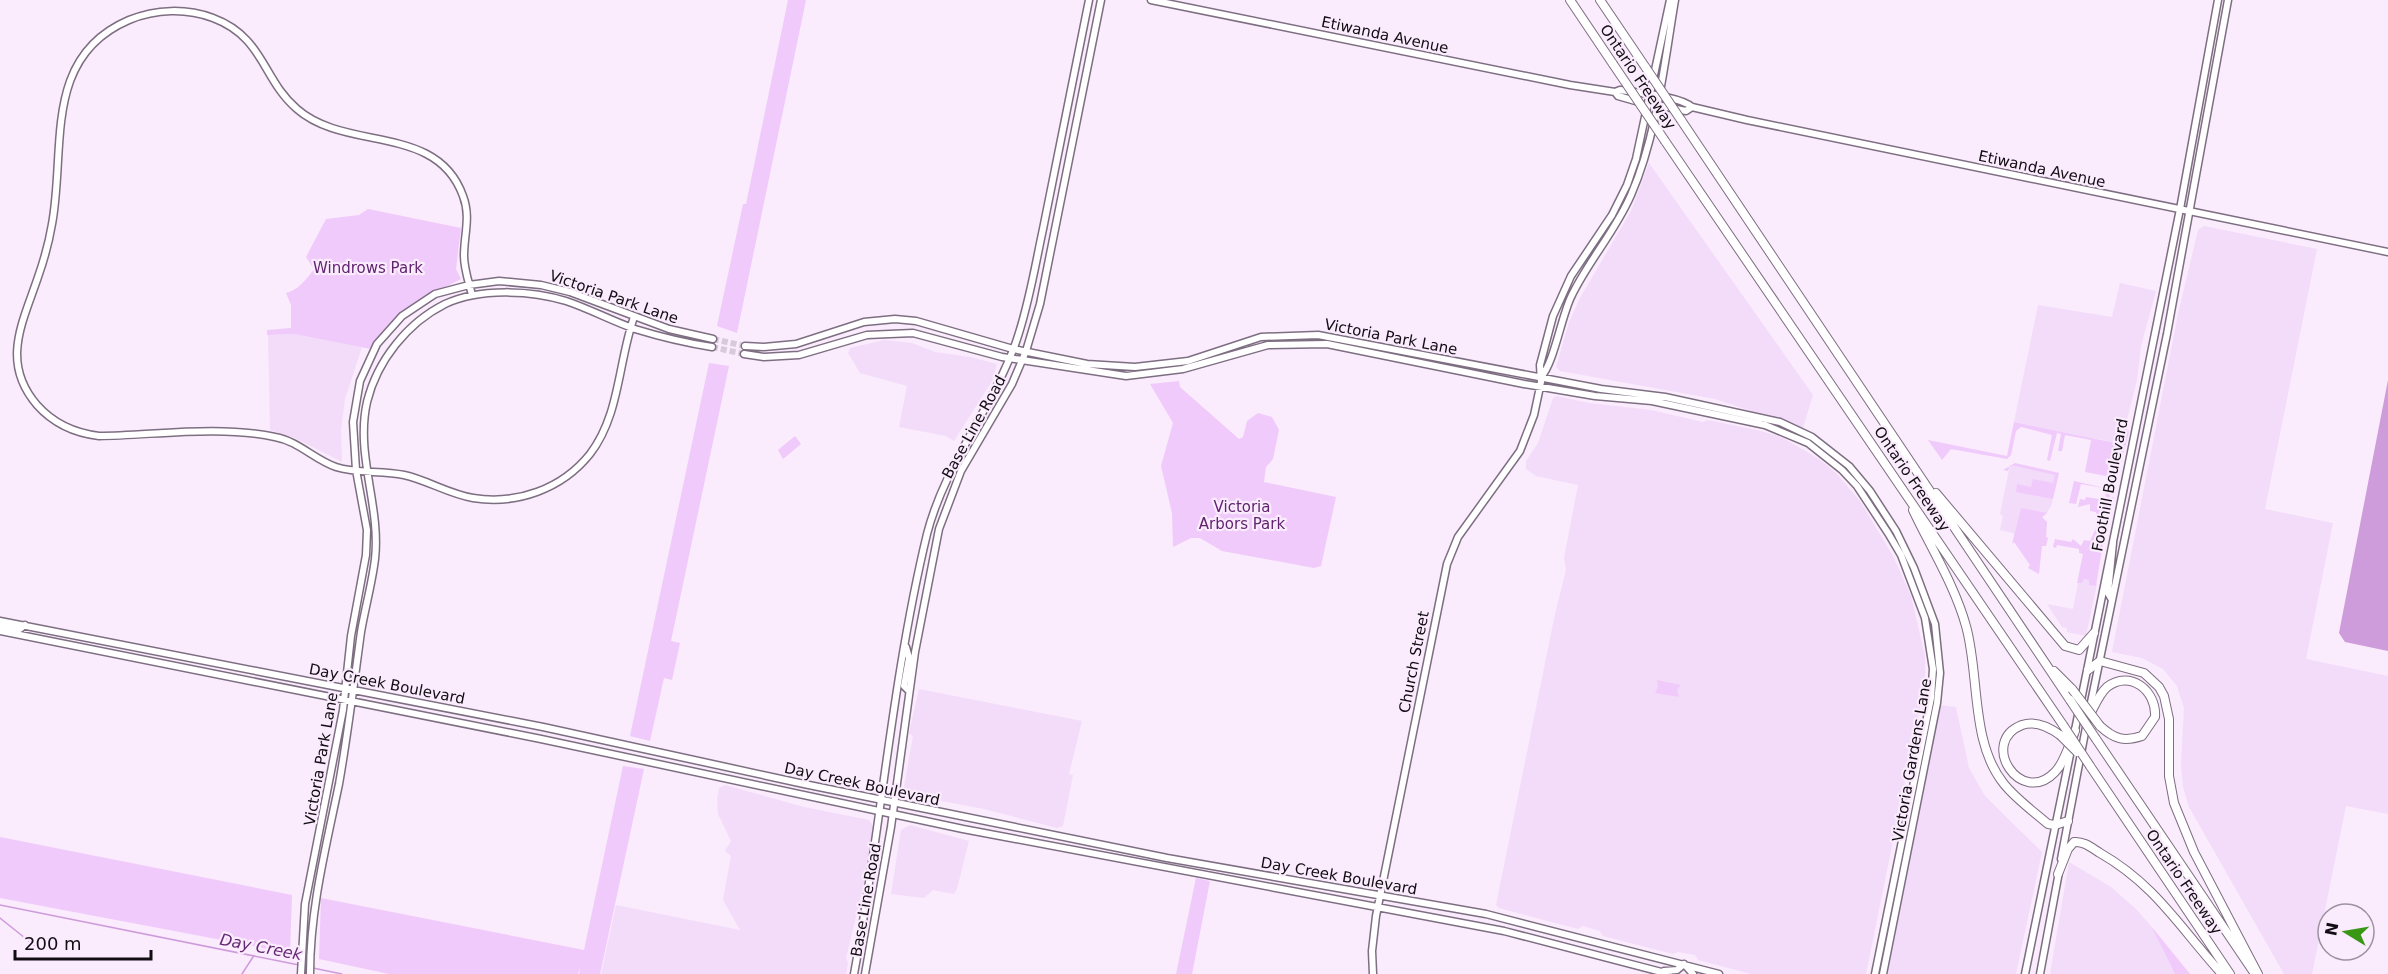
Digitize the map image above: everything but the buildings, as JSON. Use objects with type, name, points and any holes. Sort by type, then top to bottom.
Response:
[{"type":"highway","name":"Ontario Freeway","points":[[1570,0],[2230,974]]},
{"type":"highway","name":"Ontario Freeway","points":[[1600,0],[1924,481],[2038,655],[2256,974]]},
{"type":"highway","points":[[1924,481],[1952,509],[2065,646],[2079,650],[2094,633]]},
{"type":"highway","points":[[1900,485],[1963,616],[1973,656],[1983,738],[1992,764],[2012,792],[2047,823],[2055,825],[2068,821]]},
{"type":"highway","points":[[2038,655],[2072,689],[2100,726],[2111,736],[2120,740],[2142,736],[2155,717],[2152,698],[2139,684],[2131,681],[2114,682],[2104,690],[2087,720]]},
{"type":"highway","points":[[2088,670],[2100,661],[2144,674],[2159,687],[2164,696],[2169,719],[2169,776],[2174,803],[2194,852],[2256,974]]},
{"type":"highway","points":[[2075,730],[2059,767],[2046,779],[2025,781],[2015,776],[2007,766],[2004,755],[2005,743],[2011,733],[2019,726],[2039,724],[2060,735],[2090,766]]},
{"type":"highway","points":[[2058,874],[2068,849],[2074,843],[2083,843],[2113,861],[2155,894],[2222,974]]},
{"type":"main road","name":"Base Line Road","points":[[854,974],[906,643],[921,563],[935,508],[957,456],[1010,357],[1027,305],[1089,0]]},
{"type":"main road","name":"Base Line Road","points":[[865,974],[893,814],[908,690],[938,535],[946,509],[968,458],[1004,400],[1026,351],[1040,304],[1101,0]]},
{"type":"main road","name":"Etiwanda Avenue","points":[[1151,0],[1570,85],[1653,96],[1687,103],[1692,108],[2388,252]]},
{"type":"main road","points":[[1653,96],[1670,0]]},
{"type":"main road","points":[[1653,96],[1675,0]]},
{"type":"main road","name":"Foothill Boulevard","points":[[2025,974],[2088,670],[2112,533],[2180,209],[2218,0]]},
{"type":"main road","name":"Foothill Boulevard","points":[[2040,974],[2087,720],[2190,211],[2228,0]]},
{"type":"main road","points":[[472,295],[464,256],[468,231],[467,207],[458,184],[448,171],[427,153],[413,146],[338,130],[310,119],[286,98],[257,51],[226,25],[189,13],[163,11],[143,14],[119,24],[98,39],[79,60],[63,102],[52,224],[16,342],[21,375],[31,397],[52,419],[89,435],[245,432],[279,437],[331,465],[408,476],[472,498],[496,500],[540,492],[569,477],[605,432],[634,317]]},
{"type":"main road","name":"Etiwanda Avenue","points":[[1615,92],[1618,96],[1656,105],[1686,111],[1692,108]]},
{"type":"main road","name":"Church Street","points":[[1373,974],[1372,942],[1378,906],[1447,564],[1458,537],[1520,451],[1534,416],[1541,378],[1540,365],[1553,316],[1571,276],[1619,203],[1636,159],[1648,103],[1653,96]]},
{"type":"main road","name":"Church Street","points":[[1541,378],[1548,370],[1560,324],[1576,288],[1619,219],[1631,195],[1648,144],[1656,105],[1653,96]]},
{"type":"main road","name":"Victoria Park Lane","points":[[301,971],[308,886],[344,700],[367,545],[356,470],[353,429],[356,396],[363,371],[377,344],[394,323],[414,306],[440,292],[499,280],[542,285],[597,301],[675,331],[713,339]]},
{"type":"main road","name":"Victoria Park Lane","points":[[310,974],[315,906],[345,752],[377,538],[364,431],[367,403],[387,357],[403,336],[424,318],[446,304],[472,295],[513,294],[559,299],[664,338],[712,347]]},
{"type":"main road","name":"Victoria Park Lane","points":[[745,346],[781,347],[864,322],[895,319],[916,321],[1013,349],[1110,366],[1154,366],[1188,361],[1261,338],[1318,335],[1541,378]]},
{"type":"main road","name":"Victoria Park Lane","points":[[744,354],[764,357],[799,356],[867,335],[904,333],[1010,357],[1095,372],[1146,375],[1183,369],[1258,347],[1293,343],[1327,344],[1540,386]]},
{"type":"main road","name":"Victoria Gardens Lane","points":[[1541,378],[1665,397],[1792,426],[1834,453],[1849,466],[1870,491],[1896,531],[1922,588],[1935,624],[1940,685],[1883,974]]},
{"type":"main road","name":"Victoria Gardens Lane","points":[[1540,386],[1595,396],[1652,401],[1765,425],[1796,437],[1824,454],[1857,486],[1901,555],[1919,599],[1932,652],[1931,698],[1875,974]]},
{"type":"main road","points":[[1796,437],[1800,435],[1834,453]]},
{"type":"main road","points":[[2112,533],[2114,556],[2108,593],[2112,600]]},
{"type":"main road","name":"Day Creek Boulevard","points":[[0,621],[543,727],[1167,858],[1500,917],[1719,974]]},
{"type":"main road","points":[[0,626],[20,629],[25,625]]},
{"type":"main road","name":"Day Creek Boulevard","points":[[0,632],[684,768],[881,812],[1166,869],[1378,906],[1504,931],[1669,974]]},
{"type":"main road","points":[[906,643],[909,658],[903,686],[908,690]]},
{"type":"main road","points":[[1658,971],[1677,970],[1684,964],[1694,974]]},
{"type":"shaded area","points":[[1649,163],[1813,395],[1803,428],[1715,399],[1560,371],[1556,367],[1569,322],[1580,298],[1631,211]]},
{"type":"shaded area","points":[[2204,226],[2317,249],[2265,509],[2333,523],[2306,659],[2388,676],[2388,814],[2346,806],[2327,902],[2316,902],[2316,954],[2312,974],[2284,974],[2189,807],[2183,787],[2181,765],[2184,708],[2177,686],[2163,669],[2142,658],[2112,652],[2178,314],[2198,230]]},
{"type":"shaded area","points":[[2120,283],[2156,291],[2141,346],[2137,380],[2121,444],[2014,422],[2038,305],[2112,317]]},
{"type":"shaded area","points":[[294,334],[362,347],[345,399],[341,430],[342,462],[295,438],[270,430],[268,335]]},
{"type":"shaded area","points":[[884,340],[912,343],[935,352],[997,364],[992,381],[954,441],[946,436],[899,427],[907,386],[860,373],[848,353],[850,348]]},
{"type":"shaded area","points":[[2388,380],[2388,651],[2345,642],[2339,633]]},
{"type":"shaded area","points":[[1556,396],[1589,403],[1651,410],[1703,422],[1708,420],[1783,438],[1819,459],[1836,473],[1860,501],[1893,556],[1911,596],[1925,656],[1925,683],[1866,974],[1751,974],[1698,960],[1695,955],[1678,952],[1673,954],[1603,936],[1600,931],[1583,926],[1578,929],[1499,908],[1496,905],[1566,570],[1564,558],[1578,485],[1536,476],[1526,469],[1526,461],[1538,443],[1553,398]]},
{"type":"shaded area","points":[[2010,465],[2055,474],[2052,504],[2042,517],[2045,520],[2015,536],[2013,533],[2000,530],[2003,516],[2000,514]]},
{"type":"shaded area","points":[[2083,579],[2089,580],[2089,585],[2097,584],[2086,636],[2067,632],[2067,628],[2062,627],[2047,604],[2073,609],[2078,583],[2081,583]]},
{"type":"shaded area","points":[[919,689],[1082,721],[1069,774],[1073,775],[1063,826],[1057,828],[984,809],[905,794],[904,787],[913,736],[909,733]]},
{"type":"shaded area","points":[[1940,705],[1956,707],[1969,768],[1985,796],[2042,852],[2016,974],[1886,974]]},
{"type":"shaded area","points":[[725,785],[804,807],[869,820],[873,826],[864,884],[846,958],[848,963],[846,974],[601,974],[616,905],[740,930],[723,900],[731,856],[725,851],[731,841],[718,814],[717,800],[719,788]]},
{"type":"shaded area","points":[[910,825],[969,841],[954,894],[933,890],[924,898],[891,894],[901,830]]},
{"type":"shaded area","points":[[2069,862],[2111,887],[2136,909],[2151,926],[2175,974],[2050,974]]},
{"type":"green space","points":[[788,0],[806,0],[737,333],[717,326],[743,204],[746,204]]},
{"type":"green space","name":"Windrows Park","points":[[368,209],[461,228],[456,269],[461,279],[412,304],[389,324],[371,349],[294,334],[267,335],[267,330],[291,328],[291,305],[286,293],[298,287],[314,269],[306,257],[326,219],[359,215]]},
{"type":"green space","points":[[709,363],[729,366],[671,641],[680,643],[672,680],[664,678],[650,741],[630,736]]},
{"type":"green space","name":"Victoria Arbors Park","points":[[1179,381],[1180,387],[1239,439],[1243,437],[1247,421],[1258,413],[1272,417],[1279,430],[1273,459],[1266,467],[1264,482],[1336,497],[1321,566],[1314,568],[1222,551],[1200,538],[1191,538],[1173,547],[1172,513],[1161,466],[1173,423],[1150,384]]},
{"type":"green space","points":[[2014,422],[2120,444],[2125,427],[2129,432],[2119,470],[2106,476],[2085,472],[2091,440],[2065,435],[2062,451],[2058,451],[2061,434],[2057,433],[2050,461],[2047,460],[2052,435],[2021,427],[2016,431],[2011,455],[2007,459],[1951,449],[1942,460],[1928,440],[2007,456]]},
{"type":"green space","points":[[795,436],[801,444],[783,459],[778,450]]},
{"type":"green space","points":[[2015,463],[2059,473],[2053,499],[2016,492],[2017,484],[2031,487],[2033,479],[2053,483],[2055,475],[2011,465]]},
{"type":"green space","points":[[2074,481],[2109,489],[2110,498],[2114,497],[2108,513],[2096,586],[2089,585],[2089,580],[2084,579],[2082,583],[2077,583],[2083,554],[2079,553],[2079,549],[2057,545],[2056,548],[2053,547],[2055,539],[2071,542],[2073,539],[2081,546],[2084,540],[2090,541],[2097,526],[2096,512],[2090,511],[2090,504],[2078,507],[2080,499],[2085,500],[2086,497],[2099,499],[2103,508],[2106,503],[2103,488],[2081,484],[2076,504],[2069,503]]},
{"type":"green space","points":[[2021,508],[2047,513],[2042,517],[2047,522],[2046,537],[2048,538],[2046,546],[2042,546],[2039,574],[2028,568],[2030,565],[2014,542],[2012,544]]},
{"type":"green space","points":[[1657,680],[1681,685],[1677,690],[1679,697],[1655,693],[1658,687]]},
{"type":"green space","points":[[623,766],[644,769],[600,974],[579,974],[580,967],[578,974],[389,974],[319,959],[321,898],[584,950]]},
{"type":"green space","points":[[0,837],[292,895],[290,953],[0,898]]},
{"type":"green space","points":[[1196,878],[1210,881],[1192,974],[1176,974]]},
{"type":"green space","points":[[2151,926],[2190,974],[2175,974]]},
{"type":"waterway","name":"Day Creek","points":[[0,905],[299,965]]},
{"type":"waterway","points":[[0,918],[35,946]]},
{"type":"waterway","points":[[242,974],[253,957]]},
{"type":"waterway","name":"Day Creek","points":[[313,968],[342,974]]},
{"type":"tunnel","points":[[713,339],[745,346]]},
{"type":"tunnel","points":[[712,347],[744,354]]}]
